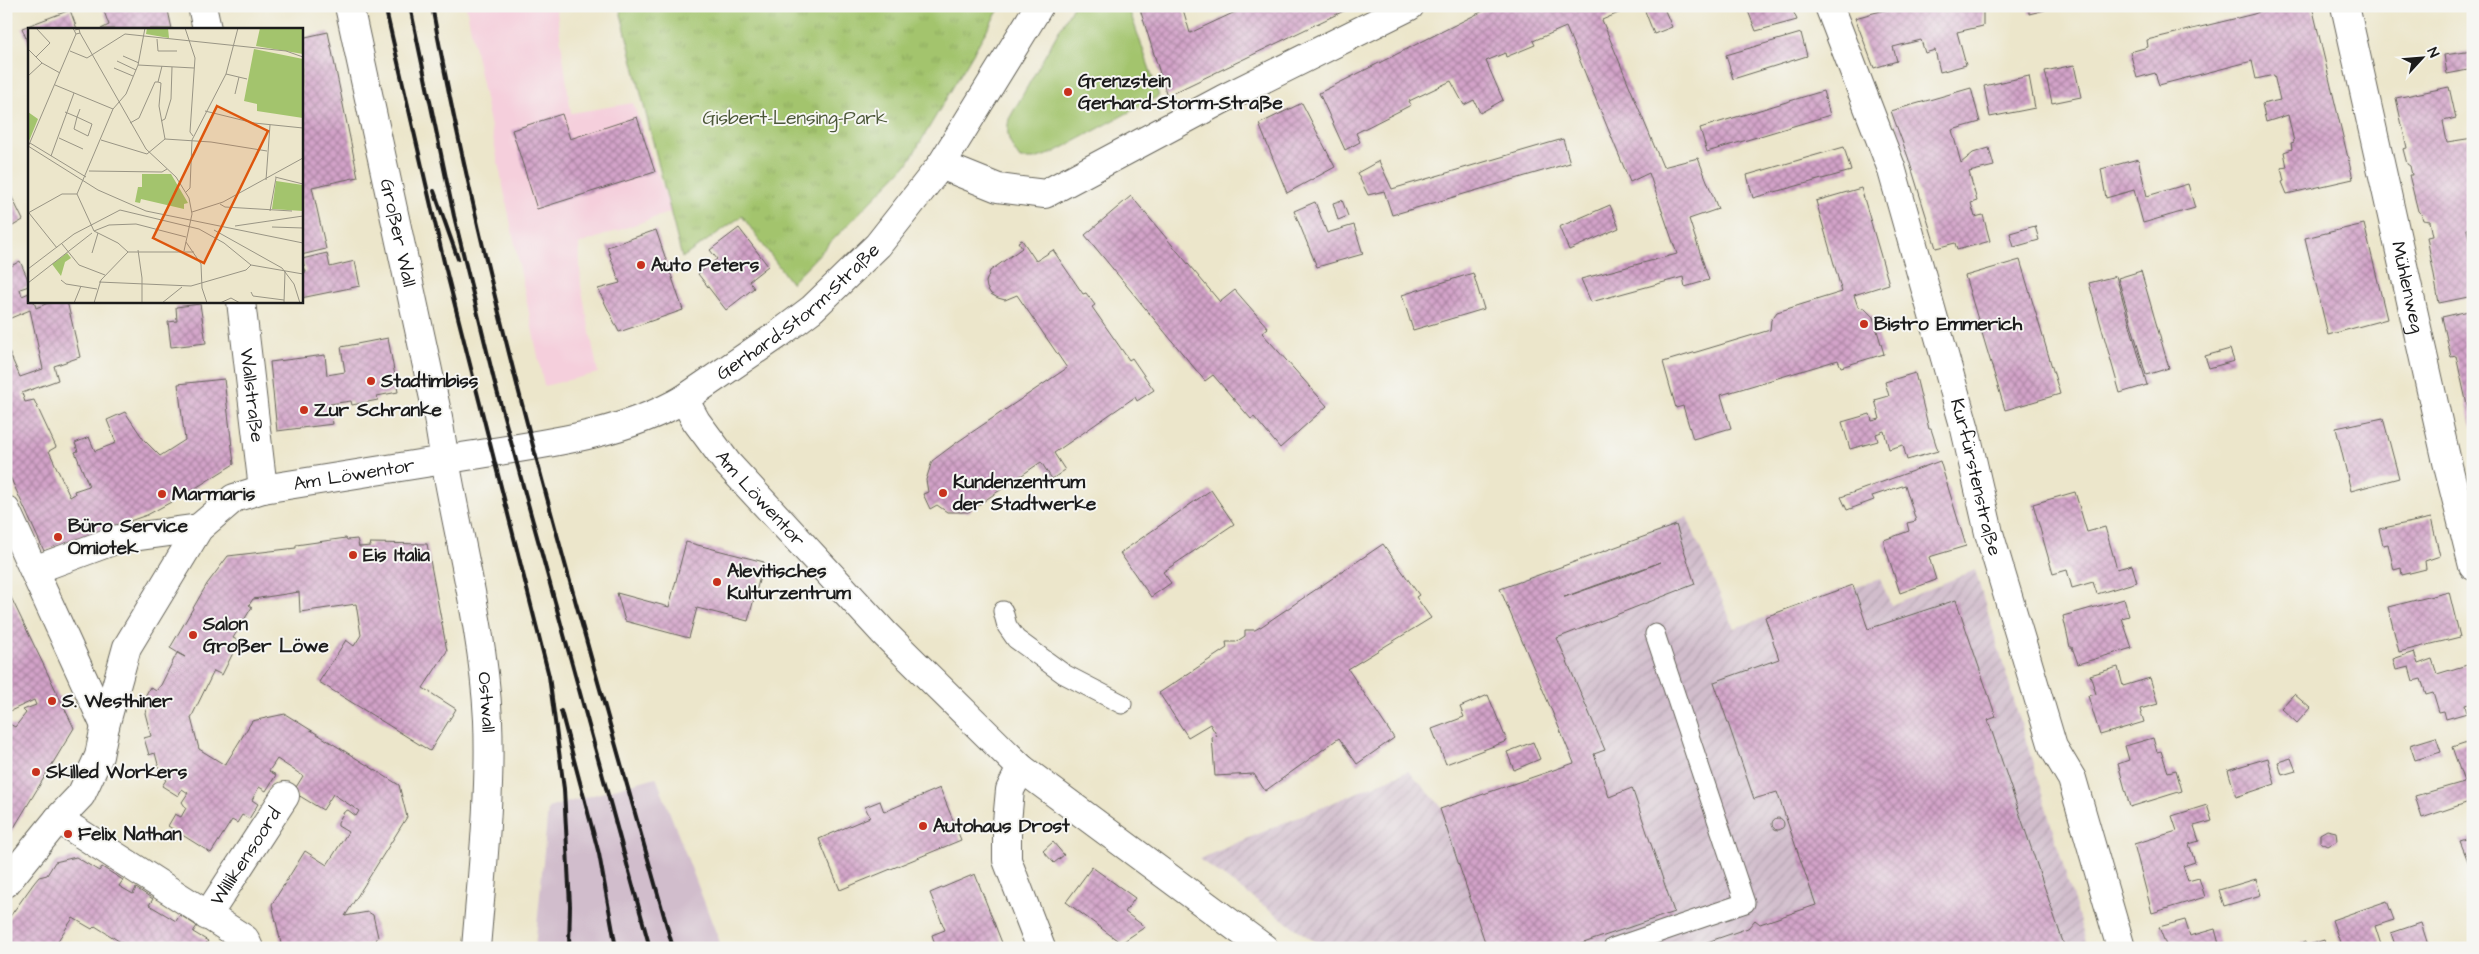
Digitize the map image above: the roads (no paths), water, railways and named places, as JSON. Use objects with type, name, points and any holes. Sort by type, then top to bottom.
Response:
[{"type":"street","points":[[202,6],[207,28]]},
{"type":"street","name":"Großer Wall","points":[[350,6],[436,407],[444,460]]},
{"type":"street","name":"Gerhard-Storm-Straße","points":[[444,460],[513,450],[600,431],[664,411],[779,334],[812,308],[878,245],[941,165],[1040,6]]},
{"type":"street","points":[[941,165],[998,188],[1045,194],[1223,99],[1410,6]]},
{"type":"street","name":"Kurfürstenstraße","points":[[1828,6],[1891,167],[1965,429],[1992,542],[2053,747],[2072,779],[2121,948]]},
{"type":"street","name":"Mühlenweg","points":[[2346,6],[2447,462],[2473,566]]},
{"type":"street","name":"Wallstraße","points":[[241,302],[263,489]]},
{"type":"street","name":"Am Löwentor","points":[[684,398],[696,421],[728,464],[850,597],[928,678],[1022,768],[1264,948]]},
{"type":"street","name":"Am Löwentor","points":[[199,528],[234,498],[263,489],[444,460]]},
{"type":"street","name":"Ostwall","points":[[444,460],[478,631],[488,720],[487,806],[476,948]]},
{"type":"street","points":[[6,510],[105,726]]},
{"type":"street","points":[[34,570],[118,539],[199,528]]},
{"type":"street","points":[[6,883],[58,819],[81,795],[99,756],[105,726],[127,647],[199,528]]},
{"type":"street","points":[[1022,768],[1010,790],[1007,822],[1007,860],[1041,948]]},
{"type":"street","name":"Willikensoord","points":[[208,916],[285,796]]},
{"type":"street","name":"Willikensoord","points":[[58,819],[245,939],[249,948]]},
{"type":"lane","points":[[1003,611],[1007,626],[1016,639],[1064,674],[1122,704]]},
{"type":"lane","points":[[1613,948],[1745,903],[1655,634]]},
{"type":"railway","points":[[385,6],[444,262],[549,676],[564,789],[570,906],[569,948]]},
{"type":"railway","points":[[410,6],[454,216],[494,380],[650,948]]},
{"type":"railway","points":[[432,6],[482,244],[511,362],[574,597],[673,948]]},
{"type":"railway","points":[[434,191],[458,259]]},
{"type":"railway","points":[[561,711],[599,854],[616,948]]},
{"type":"place","name":"Grenzstein Gerhard-Storm-Straße","points":[[1068,92]]},
{"type":"place","name":"Auto Peters","points":[[641,265]]},
{"type":"place","name":"Bistro Emmerich","points":[[1864,324]]},
{"type":"place","name":"Stadtimbiss","points":[[371,381]]},
{"type":"place","name":"Zur Schranke","points":[[304,410]]},
{"type":"place","name":"Kundenzentrum der Stadtwerke","points":[[943,493]]},
{"type":"place","name":"Marmaris","points":[[162,494]]},
{"type":"place","name":"Büro Service Omiotek","points":[[58,537]]},
{"type":"place","name":"Eis Italia","points":[[353,555]]},
{"type":"place","name":"Alevitisches Kulturzentrum","points":[[717,582]]},
{"type":"place","name":"Salon Großer Löwe","points":[[193,635]]},
{"type":"place","name":"S. Westhiner","points":[[52,701]]},
{"type":"place","name":"Skilled Workers","points":[[36,772]]},
{"type":"place","name":"Autohaus Drost","points":[[923,826]]},
{"type":"place","name":"Felix Nathan","points":[[68,834]]},
{"type":"park label","name":"Gisbert-Lensing-Park","points":[[795,118]]}]
